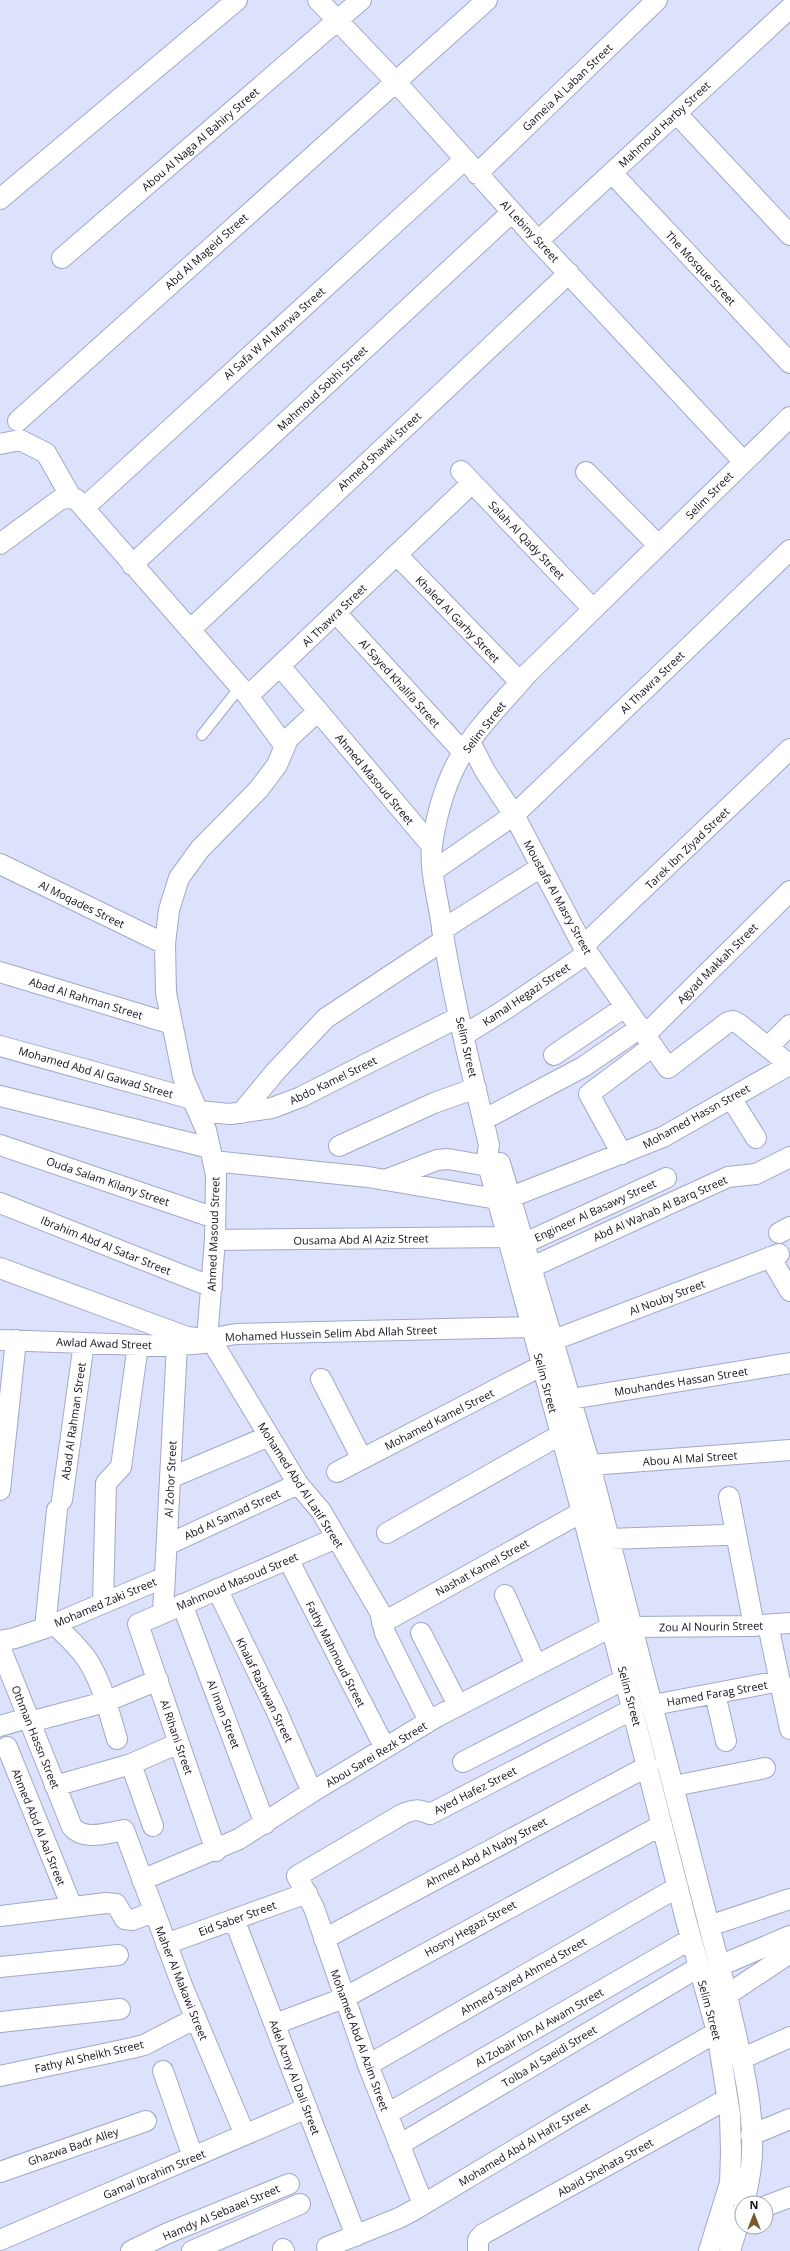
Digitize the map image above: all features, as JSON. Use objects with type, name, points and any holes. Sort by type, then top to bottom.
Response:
[{"type":"street","points":[[0,199],[237,0]]},
{"type":"street","name":"Al Lebiny Street","points":[[318,0],[395,81],[538,241],[744,461]]},
{"type":"street","name":"Abou Al Naga Al Bahiry Street","points":[[62,258],[361,0]]},
{"type":"street","name":"Abd Al Mageid Street","points":[[18,421],[487,0]]},
{"type":"street","name":"Gameia Al Laban Street","points":[[471,167],[657,0]]},
{"type":"street","name":"Mahmoud Harby Street","points":[[538,241],[790,8]]},
{"type":"street","points":[[676,113],[790,235]]},
{"type":"street","name":"Al Safa W Al Marwa Street","points":[[0,544],[58,501],[78,502],[471,167]]},
{"type":"street","name":"The Mosque Street","points":[[612,173],[790,363]]},
{"type":"street","name":"Mahmoud Sobhi Street","points":[[132,565],[512,212]]},
{"type":"street","name":"Ahmed Shawki Street","points":[[190,630],[569,273]]},
{"type":"street","name":"Selim Street","points":[[504,1198],[488,1166],[487,1158],[489,1145],[443,935],[433,871],[432,846],[446,790],[467,747],[520,682],[790,417]]},
{"type":"street","points":[[0,444],[20,440],[46,453],[78,502],[244,692],[284,745]]},
{"type":"street","points":[[586,472],[658,545]]},
{"type":"street","name":"Al Thawra Street","points":[[244,692],[280,666],[397,555],[467,477]]},
{"type":"street","name":"Salah Al Qady Street","points":[[467,477],[593,610]]},
{"type":"street","name":"Al Thawra Street","points":[[433,871],[514,814],[790,550]]},
{"type":"street","name":"Khaled Al Garhy Street","points":[[397,555],[520,682]]},
{"type":"street","name":"Al Sayed Khalifa Street","points":[[336,613],[467,747]]},
{"type":"street","name":"Ahmed Masoud Street","points":[[280,666],[432,846]]},
{"type":"street","name":"Ahmed Masoud Street","points":[[208,1339],[215,1240],[216,1175],[206,1130],[183,1077],[166,993],[165,944],[169,910],[179,878],[200,849],[271,776],[288,739],[318,711]]},
{"type":"street","name":"Moustafa Al Masry Street","points":[[467,747],[514,814],[585,949],[668,1068],[728,1022],[733,1021],[768,1047]]},
{"type":"street","name":"Tarek Ibn Ziyad Street","points":[[585,949],[790,749]]},
{"type":"street","name":"Al Moqades Street","points":[[0,864],[165,944]]},
{"type":"street","points":[[241,1113],[276,1071],[326,1018],[542,867]]},
{"type":"street","name":"Agyad Makkah Street","points":[[646,1036],[790,891]]},
{"type":"street","name":"Kamal Hegazi Street","points":[[462,1026],[512,1005],[585,949]]},
{"type":"street","name":"Abad Al Rahman Street","points":[[0,972],[172,1024]]},
{"type":"street","points":[[554,1055],[625,1007]]},
{"type":"street","points":[[790,1025],[768,1047],[790,1065]]},
{"type":"street","name":"Abdo Kamel Street","points":[[195,1105],[241,1113],[272,1108],[301,1097],[462,1026]]},
{"type":"street","points":[[622,1154],[589,1094],[646,1036]]},
{"type":"street","points":[[483,1120],[583,1067],[646,1036]]},
{"type":"street","name":"Mohamed Abd Al Gawad Street","points":[[0,1046],[195,1105]]},
{"type":"street","name":"Mohamed Hassn Street","points":[[504,1198],[663,1137],[790,1065]]},
{"type":"street","points":[[339,1146],[434,1103],[476,1088]]},
{"type":"street","points":[[0,1096],[212,1154],[504,1198]]},
{"type":"street","points":[[731,1098],[756,1138]]},
{"type":"street","name":"Ouda Salam Kilany Street","points":[[0,1145],[215,1218]]},
{"type":"street","name":"Selim Street","points":[[489,1145],[498,1157],[504,1198],[516,1240],[531,1327],[582,1512],[691,1939],[717,2032],[727,2100],[732,2152],[730,2183],[709,2251]]},
{"type":"street","name":"Abd Al Wahab Al Barq Street","points":[[532,1267],[728,1177],[756,1174],[790,1157]]},
{"type":"street","points":[[385,1180],[437,1160],[448,1159],[488,1166]]},
{"type":"street","name":"Engineer Al Basawy Street","points":[[516,1240],[666,1178]]},
{"type":"street","name":"Ibrahim Abd Al Satar Street","points":[[0,1202],[212,1287]]},
{"type":"street","name":"Ousama Abd Al Aziz Street","points":[[215,1240],[516,1240]]},
{"type":"street","name":"Selim Street","points":[[516,1240],[532,1267],[590,1465],[727,1995],[741,2059],[751,2135],[752,2152],[745,2195]]},
{"type":"street","name":"Al Nouby Street","points":[[554,1340],[774,1255],[790,1290]]},
{"type":"street","name":"Mohamed Hussein Selim Abd Allah Street","points":[[0,1268],[187,1337],[208,1339],[236,1334],[531,1327]]},
{"type":"street","name":"Awlad Awad Street","points":[[8,1340],[138,1345],[196,1345],[204,1343],[208,1339]]},
{"type":"street","name":"Mohamed Abd Al Latif Street","points":[[208,1339],[298,1484],[321,1511],[380,1612],[385,1633],[429,1721]]},
{"type":"street","points":[[0,1490],[8,1340]]},
{"type":"street","name":"Abad Al Rahman Street","points":[[49,1626],[60,1505],[84,1343]]},
{"type":"street","points":[[103,1603],[106,1483],[121,1467],[138,1345]]},
{"type":"street","name":"Al Zohor Street","points":[[163,1613],[177,1345]]},
{"type":"street","name":"Mouhandes Hassan Street","points":[[571,1399],[790,1363]]},
{"type":"street","name":"Mohamed Kamel Street","points":[[337,1472],[542,1366]]},
{"type":"street","points":[[321,1379],[362,1459]]},
{"type":"street","points":[[387,1533],[560,1435]]},
{"type":"street","points":[[170,1478],[269,1436]]},
{"type":"street","name":"Abou Al Mal Street","points":[[590,1465],[790,1450]]},
{"type":"street","name":"Abd Al Samad Street","points":[[167,1545],[298,1484]]},
{"type":"street","points":[[729,1497],[761,1625],[780,1682],[790,1729]]},
{"type":"street","name":"Nashat Kamel Street","points":[[382,1623],[582,1512]]},
{"type":"street","points":[[609,1539],[724,1535]]},
{"type":"street","name":"Mahmoud Masoud Street","points":[[138,1624],[336,1538]]},
{"type":"street","name":"Fathy Mahmoud Street","points":[[288,1559],[385,1748]]},
{"type":"street","name":"Mohamed Zaki Street","points":[[1,1638],[49,1626],[165,1577]]},
{"type":"street","name":"Khalaf Rashwan Street","points":[[217,1590],[276,1710],[312,1792]]},
{"type":"street","points":[[505,1595],[536,1665]]},
{"type":"street","name":"Al Iman Street","points":[[182,1604],[265,1824]]},
{"type":"street","name":"Zou Al Nourin Street","points":[[632,1627],[761,1625],[790,1623]]},
{"type":"street","name":"Al Rihani Street","points":[[138,1624],[216,1851]]},
{"type":"street","points":[[49,1626],[71,1640],[87,1658],[105,1702],[117,1739]]},
{"type":"street","name":"Abou Sarei Rezk Street","points":[[142,1880],[216,1851],[265,1824],[312,1792],[429,1721],[611,1627]]},
{"type":"street","points":[[421,1633],[458,1705]]},
{"type":"street","name":"Othman Hassn Street","points":[[1,1638],[29,1720],[72,1828],[77,1833],[85,1836],[124,1830]]},
{"type":"street","points":[[463,1762],[625,1679]]},
{"type":"street","points":[[0,1726],[105,1702],[158,1680]]},
{"type":"street","name":"Hamed Farag Street","points":[[653,1705],[780,1682]]},
{"type":"street","points":[[715,1694],[726,1741]]},
{"type":"street","name":"Ayed Hafez Street","points":[[297,1876],[401,1814],[419,1809],[430,1814],[633,1709]]},
{"type":"street","points":[[56,1786],[131,1764],[179,1743]]},
{"type":"street","name":"Ahmed Abd Al Aal Street","points":[[7,1747],[72,1907]]},
{"type":"street","points":[[131,1764],[153,1826]]},
{"type":"street","name":"Ahmed Abd Al Naby Street","points":[[324,1939],[648,1766]]},
{"type":"street","points":[[674,1786],[765,1768]]},
{"type":"street","name":"Hosny Hegazi Street","points":[[275,2024],[344,1998],[662,1825]]},
{"type":"street","name":"Maher Al Makawi Street","points":[[124,1830],[166,1944],[245,2135]]},
{"type":"street","name":"Mohamed Abd Al Azim Street","points":[[297,1876],[307,1893],[386,2114],[424,2204]]},
{"type":"street","name":"Ahmed Sayed Ahmed Street","points":[[368,2065],[678,1887]]},
{"type":"street","name":"Eid Saber Street","points":[[166,1944],[307,1893]]},
{"type":"street","points":[[709,1926],[790,1899]]},
{"type":"street","points":[[2,1911],[72,1907],[106,1903],[116,1904],[125,1919],[132,1920],[154,1912]]},
{"type":"street","name":"Adel Azmy Al Dali Street","points":[[234,1920],[356,2236]]},
{"type":"street","points":[[719,1966],[790,1936]]},
{"type":"street","name":"Al Zobair Ibn Al Awam Street","points":[[386,2114],[691,1939]]},
{"type":"street","points":[[727,1995],[790,1953]]},
{"type":"street","points":[[0,1968],[118,1955]]},
{"type":"street","name":"Tolba Al Saeidi Street","points":[[399,2145],[699,1967]]},
{"type":"street","points":[[0,2022],[120,2009]]},
{"type":"street","name":"Fathy Al Sheikh Street","points":[[0,2076],[144,2045],[196,2018]]},
{"type":"street","name":"Mohamed Abd Al Hafiz Street","points":[[326,2247],[400,2218],[571,2116],[717,2032]]},
{"type":"street","points":[[741,2059],[790,2037]]},
{"type":"street","points":[[163,2071],[193,2157]]},
{"type":"street","name":"Abaid Shehata Street","points":[[480,2243],[727,2100]]},
{"type":"street","name":"Gamal Ibrahim Street","points":[[0,2240],[307,2108]]},
{"type":"street","points":[[751,2135],[790,2119]]},
{"type":"street","name":"Ghazwa Badr Alley","points":[[0,2172],[146,2121]]},
{"type":"street","name":"Hamdy Al Sebaaei Street","points":[[131,2251],[168,2233],[289,2184]]},
{"type":"street","points":[[774,2203],[790,2197]]},
{"type":"street","points":[[192,2251],[300,2204]]},
{"type":"street","name":"Selim Street","points":[[730,2251],[735,2235]]},
{"type":"street","points":[[480,2243],[493,2251]]},
{"type":"lane","points":[[202,735],[244,692]]}]
